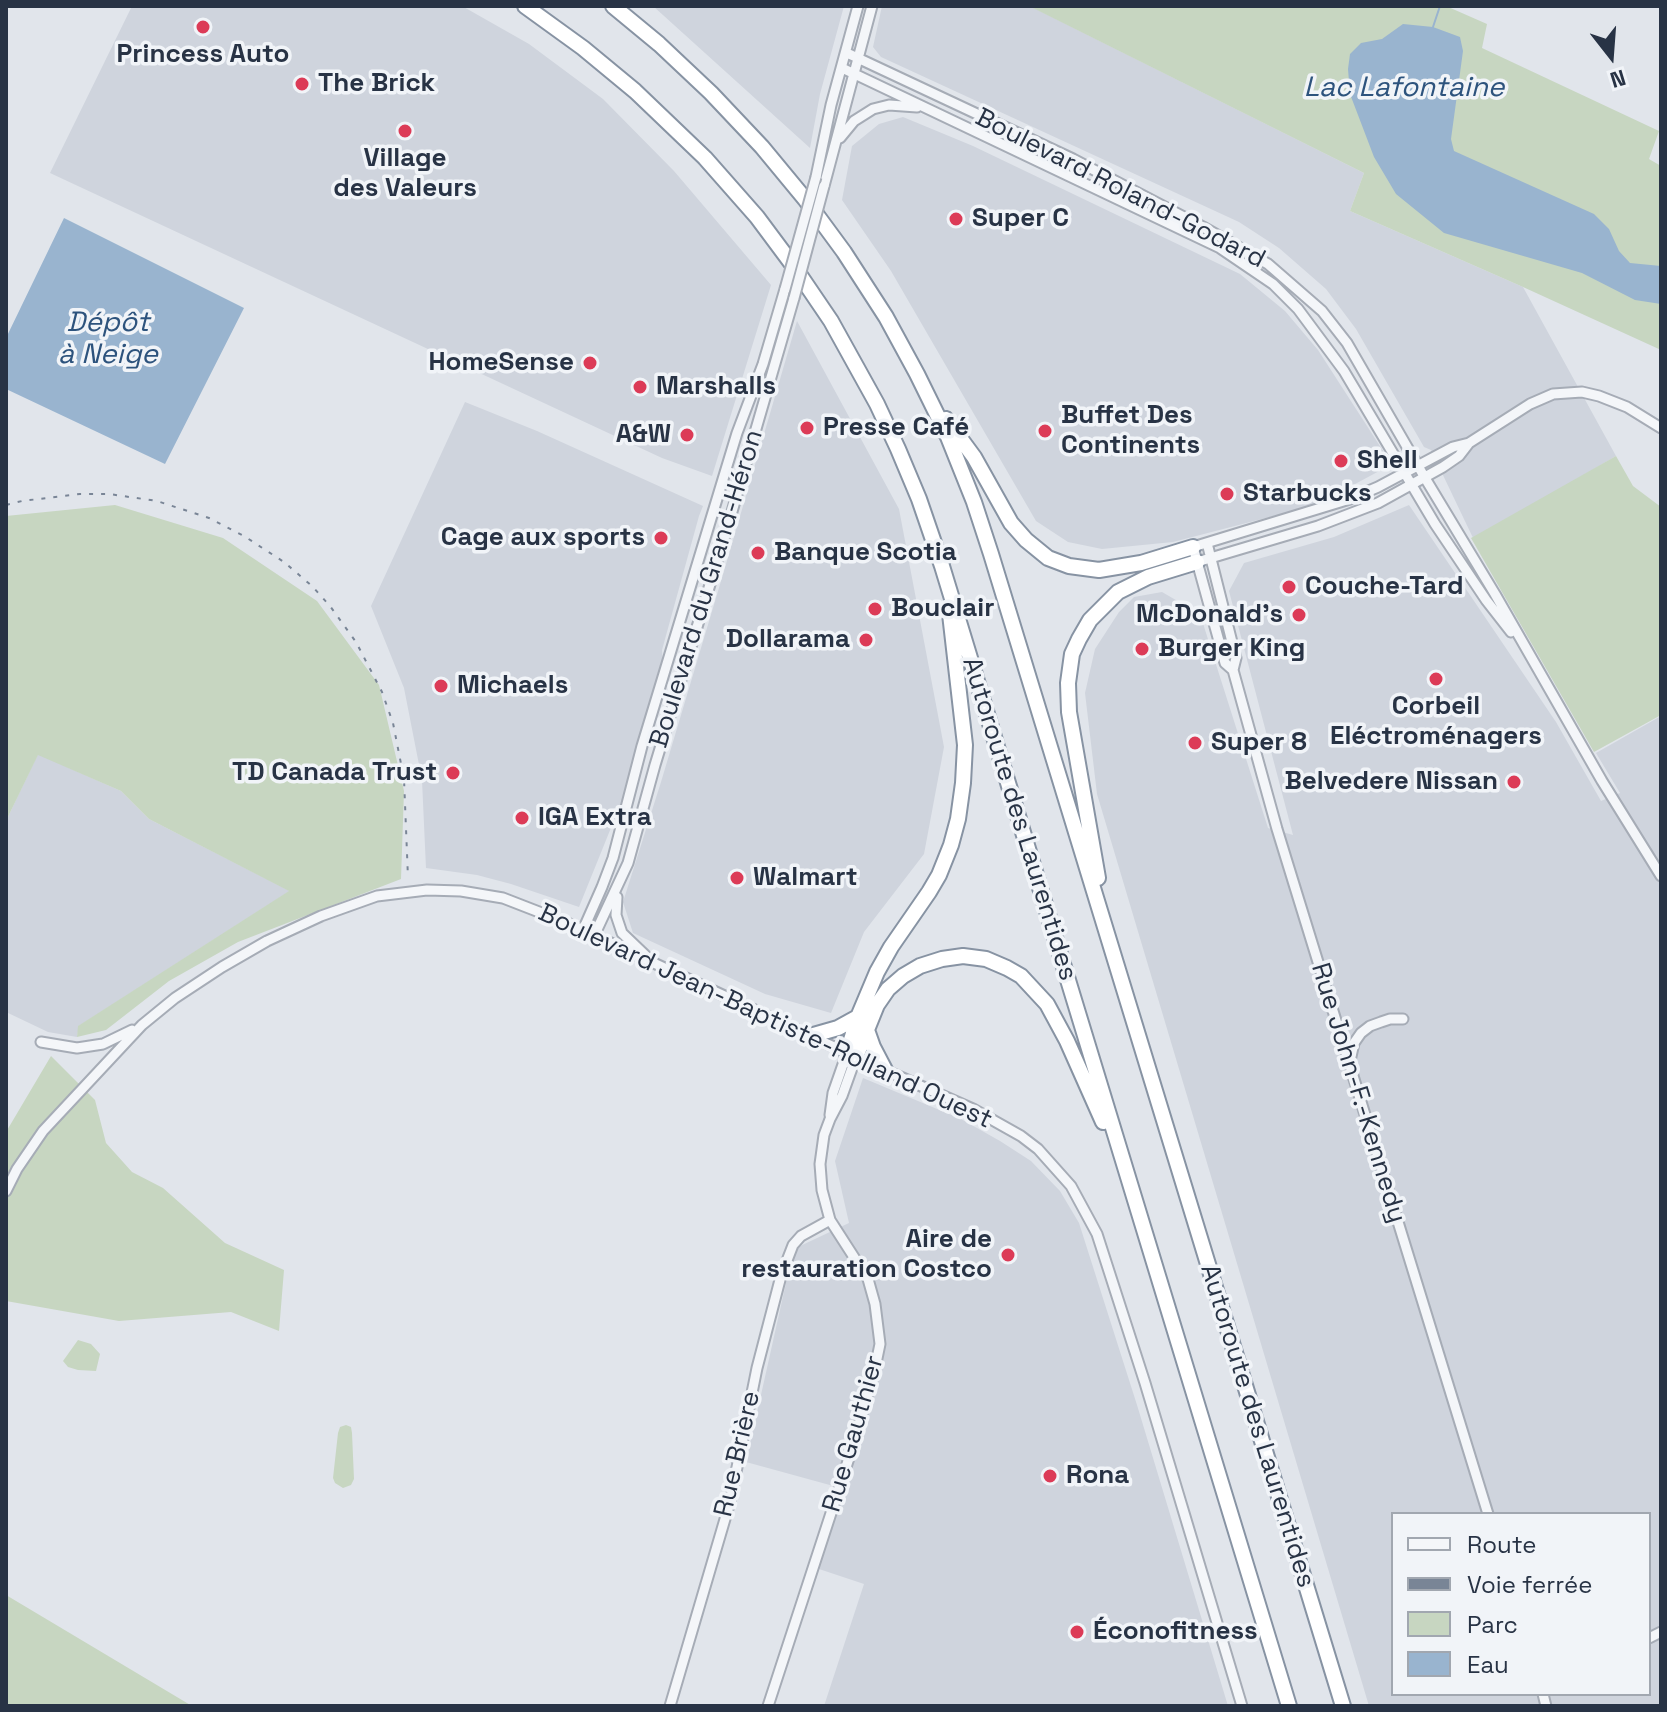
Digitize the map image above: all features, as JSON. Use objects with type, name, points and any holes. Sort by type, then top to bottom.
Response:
[{"type":"highway","name":"Autoroute des Laurentides","points":[[525,6],[602,63],[657,110],[719,173],[782,249],[831,321],[877,404],[919,499],[946,579],[1289,1706]]},
{"type":"highway","name":"Autoroute des Laurentides","points":[[613,6],[711,93],[791,182],[861,278],[890,324],[924,387],[956,458],[984,532],[1343,1706]]},
{"type":"highway","points":[[924,387],[974,457],[1011,523],[1048,558],[1069,566],[1099,570],[1202,552]]},
{"type":"highway","points":[[1107,934],[1069,712],[1068,683],[1072,654],[1090,620],[1118,592],[1202,552]]},
{"type":"highway","points":[[851,1055],[881,962],[939,875],[958,819],[964,772],[964,731],[946,579]]},
{"type":"highway","points":[[810,1036],[863,1023],[888,989],[908,972],[928,962],[972,957],[992,961],[1014,971],[1042,996],[1057,1020],[1129,1182]]},
{"type":"highway","points":[[863,1023],[885,1070]]},
{"type":"street","name":"Boulevard du Grand-Héron","points":[[583,930],[613,858],[662,680],[737,433],[763,364],[816,177],[831,105],[858,6]]},
{"type":"street","name":"Boulevard du Grand-Héron","points":[[594,936],[628,863],[794,298],[872,6]]},
{"type":"street","name":"Boulevard Roland-Godard","points":[[847,53],[1099,172],[1268,264],[1322,311],[1347,343],[1598,775],[1661,876]]},
{"type":"street","name":"Boulevard Roland-Godard","points":[[842,68],[1220,248],[1273,284],[1298,309],[1344,371],[1435,524],[1530,658]]},
{"type":"street","points":[[837,140],[859,117],[873,109],[889,105],[925,107]]},
{"type":"street","points":[[1202,552],[1350,499],[1453,447],[1469,443],[1530,404],[1553,394],[1582,392],[1599,396],[1627,407],[1661,428]]},
{"type":"street","points":[[1202,552],[1318,526],[1378,503],[1459,456],[1469,443]]},
{"type":"street","name":"Rue John-F.-Kennedy","points":[[1202,552],[1225,663],[1233,670]]},
{"type":"street","name":"Rue John-F.-Kennedy","points":[[1202,552],[1236,658],[1233,670],[1277,829],[1487,1512]]},
{"type":"street","points":[[619,886],[616,915],[622,933],[651,962]]},
{"type":"street","name":"Boulevard Jean-Baptiste-Rolland Ouest","points":[[6,1191],[43,1131],[142,1025],[175,998],[222,967],[267,941],[321,916],[377,896],[427,890],[461,891],[503,898],[583,930],[973,1109],[1038,1149],[1071,1186],[1097,1234],[1242,1706]]},
{"type":"street","points":[[1350,1064],[1354,1043],[1361,1033],[1381,1022],[1403,1019]]},
{"type":"street","points":[[41,1042],[77,1048],[99,1045],[142,1025]]},
{"type":"street","name":"Rue Gauthier","points":[[768,1706],[849,1458],[880,1344],[868,1279],[830,1220],[822,1190],[820,1164],[824,1135],[842,1096],[851,1055]]},
{"type":"street","name":"Rue Brière","points":[[670,1706],[730,1502],[757,1368],[781,1276],[793,1245],[801,1236],[830,1220]]},
{"type":"shaded area","points":[[132,6],[462,6],[529,44],[603,99],[674,171],[771,285],[712,476],[662,458],[50,173]]},
{"type":"shaded area","points":[[653,6],[844,6],[820,94],[810,148]]},
{"type":"shaded area","points":[[882,6],[1030,6],[1364,173],[1350,211],[1523,287],[1616,456],[1474,540],[1431,450],[1424,447],[1356,329],[1326,289],[1279,248],[1239,222],[881,57],[873,47]]},
{"type":"shaded area","points":[[903,117],[973,146],[1240,274],[1285,311],[1318,350],[1387,457],[1383,469],[1316,505],[1173,542],[1102,549],[1068,542],[1036,521],[891,271],[842,200],[852,146],[879,124]]},
{"type":"shaded area","points":[[797,321],[899,509],[944,747],[924,854],[864,932],[831,1013],[765,994],[633,933],[623,902]]},
{"type":"shaded area","points":[[465,402],[703,506],[662,650],[664,684],[644,746],[579,907],[477,875],[426,868],[422,780],[404,688],[371,606]]},
{"type":"shaded area","points":[[1409,505],[1556,722],[1601,801],[1620,793],[1596,753],[1661,716],[1661,1706],[1369,1706],[1097,794],[1085,693],[1095,649],[1119,612],[1134,597],[1162,592],[1200,614],[1268,828],[1293,835],[1229,591],[1244,563],[1334,537]]},
{"type":"shaded area","points":[[38,754],[121,791],[149,819],[290,891],[79,1026],[77,1037],[48,1032],[6,1012],[6,821]]},
{"type":"shaded area","points":[[863,1078],[961,1119],[1031,1161],[1060,1191],[1079,1223],[1228,1706],[824,1706],[864,1584],[810,1566],[848,1490],[746,1462],[788,1274],[798,1247],[849,1223],[835,1161]]},
{"type":"green space","points":[[1029,6],[1446,6],[1487,24],[1482,48],[1659,131],[1649,159],[1661,166],[1661,350],[1350,211],[1364,173]]},
{"type":"green space","points":[[1616,456],[1633,486],[1661,507],[1661,715],[1594,752],[1471,538]]},
{"type":"green space","points":[[115,505],[223,538],[317,601],[379,685],[404,791],[401,879],[238,942],[169,981],[106,1030],[77,1037],[78,1026],[289,891],[149,819],[121,791],[38,755],[6,821],[6,516]]},
{"type":"green space","points":[[51,1056],[95,1100],[106,1143],[132,1172],[163,1188],[225,1243],[284,1270],[279,1331],[231,1312],[119,1321],[6,1301],[6,1132]]},
{"type":"green space","points":[[78,1340],[91,1344],[100,1354],[96,1371],[68,1367],[63,1361]]},
{"type":"green space","points":[[340,1427],[351,1427],[352,1433],[354,1479],[351,1485],[343,1488],[333,1478],[338,1433]]},
{"type":"green space","points":[[6,1595],[192,1706],[6,1706]]},
{"type":"water","name":"Lac Lafontaine","points":[[1403,24],[1433,27],[1460,37],[1463,51],[1451,139],[1454,151],[1594,214],[1609,229],[1619,251],[1630,263],[1661,266],[1661,304],[1635,300],[1582,273],[1444,233],[1396,194],[1374,157],[1350,94],[1348,69],[1350,54],[1361,43],[1382,39]]},
{"type":"water","name":"Dépôt à Neige","points":[[64,218],[244,308],[165,464],[6,389],[6,338]]},
{"type":"waterway","points":[[1433,27],[1440,6]]},
{"type":"railway","points":[[6,505],[80,494],[109,494],[157,501],[209,518],[244,536],[284,562],[312,586],[356,642],[382,692],[393,723],[404,779],[408,878]]},
{"type":"place","name":"Princess Auto","points":[[203,27]]},
{"type":"place","name":"The Brick","points":[[302,84]]},
{"type":"place","name":"Village des Valeurs","points":[[405,131]]},
{"type":"place","name":"Super C","points":[[956,219]]},
{"type":"place","name":"HomeSense","points":[[590,363]]},
{"type":"place","name":"Marshalls","points":[[640,387]]},
{"type":"place","name":"Presse Café","points":[[807,428]]},
{"type":"place","name":"Buffet Des Continents","points":[[1045,431]]},
{"type":"place","name":"A&W","points":[[687,435]]},
{"type":"place","name":"Shell","points":[[1341,461]]},
{"type":"place","name":"Starbucks","points":[[1227,494]]},
{"type":"place","name":"Cage aux sports","points":[[661,538]]},
{"type":"place","name":"Banque Scotia","points":[[758,553]]},
{"type":"place","name":"Couche-Tard","points":[[1289,587]]},
{"type":"place","name":"Bouclair","points":[[875,609]]},
{"type":"place","name":"McDonald's","points":[[1299,615]]},
{"type":"place","name":"Dollarama","points":[[866,640]]},
{"type":"place","name":"Burger King","points":[[1142,649]]},
{"type":"place","name":"Corbeil Eléctroménagers","points":[[1436,679]]},
{"type":"place","name":"Michaels","points":[[441,686]]},
{"type":"place","name":"Super 8","points":[[1195,743]]},
{"type":"place","name":"TD Canada Trust","points":[[453,773]]},
{"type":"place","name":"Belvedere Nissan","points":[[1514,782]]},
{"type":"place","name":"IGA Extra","points":[[522,818]]},
{"type":"place","name":"Walmart","points":[[737,878]]},
{"type":"place","name":"Aire de restauration Costco","points":[[1008,1255]]},
{"type":"place","name":"Rona","points":[[1050,1476]]},
{"type":"place","name":"Éconofitness","points":[[1077,1632]]}]
